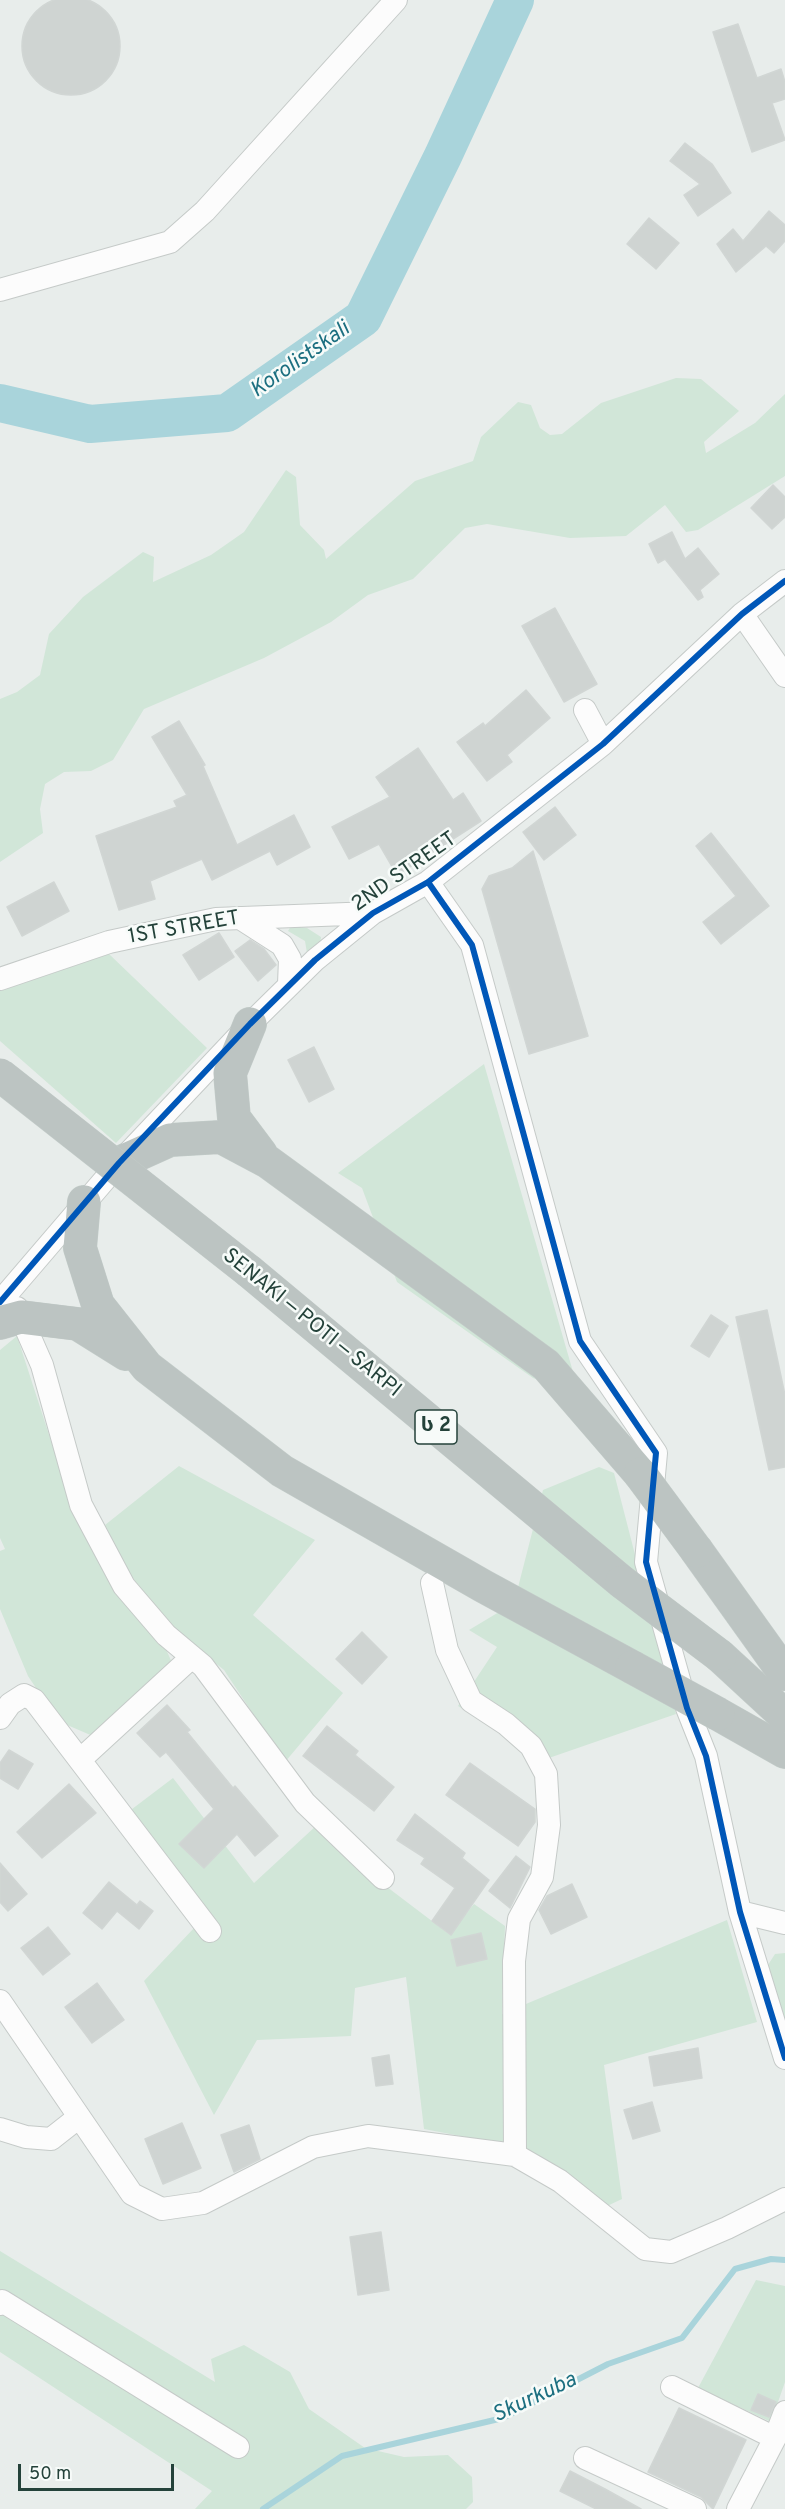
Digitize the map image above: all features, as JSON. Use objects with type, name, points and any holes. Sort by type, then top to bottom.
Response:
[{"type":"highway","points":[[250,1024],[230,1073],[234,1118],[268,1162]]},
{"type":"highway","name":"SENAKI — POTI — SARPI","points":[[0,1075],[250,1272],[622,1581],[720,1656],[785,1716]]},
{"type":"highway","points":[[119,1163],[170,1140],[221,1137],[268,1162],[546,1365],[640,1474],[785,1674]]},
{"type":"highway","points":[[84,1202],[80,1248],[98,1305],[147,1367]]},
{"type":"highway","points":[[8,1308],[78,1324],[147,1367],[282,1471],[483,1586],[785,1752]]},
{"type":"street","points":[[0,290],[170,242],[205,211],[396,0]]},
{"type":"street","name":"2ND STREET","points":[[8,1308],[84,1202],[250,1024],[315,960],[373,913],[428,882],[603,744],[742,614],[785,581]]},
{"type":"street","points":[[742,614],[785,676]]},
{"type":"street","points":[[585,710],[603,744]]},
{"type":"street","points":[[428,882],[472,945],[580,1341],[656,1453],[646,1562],[687,1708],[706,1756],[740,1912],[785,2058]]},
{"type":"street","name":"1ST STREET","points":[[0,979],[109,942],[216,920],[373,913]]},
{"type":"street","points":[[238,918],[261,929],[282,945],[290,959],[290,984]]},
{"type":"street","points":[[8,1308],[42,1365],[81,1505],[124,1586],[166,1635],[192,1657],[233,1705],[305,1803],[383,1878]]},
{"type":"street","points":[[432,1583],[447,1650],[471,1701],[506,1724],[531,1746],[546,1774],[549,1825],[542,1877],[519,1919],[514,1961],[516,2155]]},
{"type":"street","points":[[81,1759],[192,1657]]},
{"type":"street","points":[[0,1718],[10,1704],[24,1695],[34,1700],[210,1931]]},
{"type":"street","points":[[740,1912],[785,1923]]},
{"type":"street","points":[[0,2001],[132,2194],[162,2209],[202,2203],[313,2147],[368,2136],[516,2155],[560,2181],[645,2249],[671,2252],[727,2228],[785,2199]]},
{"type":"street","points":[[0,2129],[26,2137],[51,2139],[79,2117]]},
{"type":"street","points":[[0,2304],[2,2301],[238,2447]]},
{"type":"street","points":[[672,2387],[775,2439]]},
{"type":"street","points":[[738,2509],[775,2439],[785,2412]]},
{"type":"street","points":[[585,2458],[695,2509]]},
{"type":"green space","points":[[676,378],[701,379],[739,411],[704,442],[706,453],[755,423],[785,394],[785,476],[698,530],[686,532],[665,505],[626,536],[570,538],[487,524],[465,528],[413,579],[368,595],[331,622],[264,658],[144,709],[113,760],[91,771],[64,772],[45,784],[40,809],[43,833],[0,862],[0,699],[17,692],[40,675],[49,634],[83,597],[143,552],[154,557],[153,582],[211,555],[244,532],[286,470],[296,477],[300,525],[324,550],[326,559],[415,481],[473,461],[481,437],[518,402],[531,405],[540,428],[550,435],[562,434],[601,403]]},
{"type":"green space","points":[[291,926],[307,928],[321,937],[320,946],[307,953],[305,941],[288,931]]},
{"type":"green space","points":[[109,954],[207,1048],[116,1143],[0,1041],[0,991]]},
{"type":"green space","points":[[484,1064],[580,1396],[533,1378],[397,1282],[362,1188],[338,1173]]},
{"type":"green space","points":[[17,1336],[76,1518],[165,1647],[173,1665],[95,1737],[58,1721],[28,1676],[0,1609],[0,1551],[5,1549],[0,1538],[0,1350]]},
{"type":"green space","points":[[179,1466],[315,1540],[253,1615],[343,1693],[285,1762],[224,1670],[171,1627],[129,1573],[105,1525]]},
{"type":"green space","points":[[599,1467],[614,1473],[676,1714],[546,1759],[458,1706],[497,1647],[469,1630],[514,1603],[543,1490]]},
{"type":"green space","points":[[173,1778],[254,1883],[317,1825],[362,1868],[449,1934],[474,1904],[505,1926],[502,2014],[727,1920],[757,2022],[604,2065],[622,2199],[605,2207],[523,2148],[424,2129],[406,1977],[355,1988],[351,2036],[257,2040],[214,2115],[144,1981],[194,1928],[115,1822]]},
{"type":"green space","points":[[785,1953],[785,2032],[766,1968],[775,1954]]},
{"type":"green space","points":[[0,2251],[215,2382],[211,2359],[244,2345],[290,2372],[309,2409],[365,2448],[404,2457],[448,2455],[472,2477],[473,2502],[466,2509],[195,2509],[212,2491],[0,2352]]},
{"type":"green space","points":[[756,2280],[785,2286],[785,2382],[771,2422],[698,2388]]},
{"type":"building","points":[[61,-3],[81,-3],[106,11],[117,27],[120,46],[117,65],[106,81],[81,95],[61,95],[44,87],[30,73],[22,56],[22,36],[30,19],[44,5]]},
{"type":"building","points":[[738,24],[757,78],[781,69],[785,82],[785,99],[772,103],[785,140],[752,152],[713,32]]},
{"type":"building","points":[[685,143],[712,164],[731,193],[698,216],[684,195],[700,184],[670,161]]},
{"type":"building","points":[[769,211],[785,225],[785,241],[774,253],[766,246],[736,272],[717,244],[733,229],[743,241]]},
{"type":"building","points":[[649,218],[679,243],[656,269],[627,244]]},
{"type":"building","points":[[773,485],[785,497],[785,517],[772,529],[751,508]]},
{"type":"building","points":[[672,532],[685,559],[698,548],[719,574],[700,590],[703,597],[698,600],[665,559],[658,563],[649,544]]},
{"type":"building","points":[[555,608],[597,684],[564,702],[522,626]]},
{"type":"building","points":[[526,690],[550,718],[507,755],[512,762],[487,781],[457,742],[483,723],[485,726]]},
{"type":"building","points":[[179,721],[205,765],[203,766],[237,845],[294,815],[310,847],[277,865],[270,851],[212,880],[202,859],[150,881],[155,899],[119,910],[96,836],[177,807],[174,801],[187,795],[152,737]]},
{"type":"building","points":[[418,748],[453,800],[463,793],[481,821],[397,875],[379,844],[349,859],[332,827],[390,797],[376,777]]},
{"type":"building","points":[[555,807],[576,835],[544,860],[523,832]]},
{"type":"building","points":[[711,833],[769,906],[721,944],[703,922],[736,896],[696,846]]},
{"type":"building","points":[[533,851],[588,1036],[529,1054],[482,889],[489,876],[512,868]]},
{"type":"building","points":[[54,882],[69,911],[22,936],[7,907]]},
{"type":"building","points":[[219,933],[234,957],[199,980],[183,955]]},
{"type":"building","points":[[250,940],[264,949],[276,965],[258,981],[235,951]]},
{"type":"building","points":[[314,1047],[334,1089],[309,1102],[288,1060]]},
{"type":"building","points":[[767,1310],[785,1395],[785,1467],[769,1470],[736,1317]]},
{"type":"building","points":[[711,1315],[728,1326],[709,1357],[691,1346]]},
{"type":"building","points":[[362,1632],[387,1657],[362,1684],[336,1659]]},
{"type":"building","points":[[167,1705],[190,1730],[187,1732],[233,1788],[235,1786],[278,1836],[255,1856],[237,1834],[204,1868],[179,1844],[214,1809],[166,1752],[160,1757],[137,1733]]},
{"type":"building","points":[[327,1726],[358,1751],[355,1755],[394,1787],[374,1811],[303,1756]]},
{"type":"building","points":[[9,1750],[33,1764],[18,1789],[0,1778],[0,1763]]},
{"type":"building","points":[[470,1763],[535,1809],[535,1822],[518,1846],[446,1795]]},
{"type":"building","points":[[69,1784],[96,1813],[42,1858],[17,1832]]},
{"type":"building","points":[[415,1814],[465,1853],[462,1858],[489,1880],[451,1935],[432,1921],[455,1888],[421,1864],[425,1858],[397,1840]]},
{"type":"building","points":[[516,1856],[530,1867],[510,1908],[489,1891]]},
{"type":"building","points":[[0,1863],[27,1894],[8,1911],[0,1902]]},
{"type":"building","points":[[109,1882],[137,1905],[140,1901],[153,1911],[139,1929],[117,1911],[102,1929],[83,1913]]},
{"type":"building","points":[[572,1884],[587,1917],[551,1934],[539,1910],[547,1896]]},
{"type":"building","points":[[48,1927],[70,1954],[43,1975],[21,1948]]},
{"type":"building","points":[[481,1933],[487,1959],[457,1966],[451,1940]]},
{"type":"building","points":[[97,1983],[124,2020],[92,2043],[65,2007]]},
{"type":"building","points":[[698,2048],[702,2078],[654,2086],[649,2057]]},
{"type":"building","points":[[389,2055],[393,2084],[376,2086],[372,2058]]},
{"type":"building","points":[[652,2102],[660,2131],[633,2139],[624,2110]]},
{"type":"building","points":[[182,2123],[201,2168],[163,2184],[145,2139]]},
{"type":"building","points":[[249,2125],[260,2159],[234,2172],[221,2135]]},
{"type":"building","points":[[381,2232],[389,2290],[358,2295],[350,2237]]},
{"type":"building","points":[[758,2394],[776,2402],[769,2417],[751,2410]]},
{"type":"building","points":[[679,2408],[746,2440],[713,2509],[701,2497],[648,2472]]},
{"type":"building","points":[[570,2471],[641,2509],[596,2509],[560,2491]]},
{"type":"waterway","name":"Korolistskali","points":[[0,403],[90,424],[227,413],[363,318],[443,156],[515,0]]},
{"type":"waterway","name":"Skurkuba","points":[[263,2509],[342,2456],[503,2418],[608,2364],[682,2338],[735,2269],[771,2259],[785,2260]]},
{"type":"cycle path","points":[[0,1302],[119,1163],[250,1024],[315,960],[373,913],[428,882],[603,744],[742,614],[785,581]]},
{"type":"cycle path","points":[[428,882],[472,945],[580,1341],[656,1453],[646,1562],[687,1708],[706,1756],[740,1912],[785,2058]]}]
